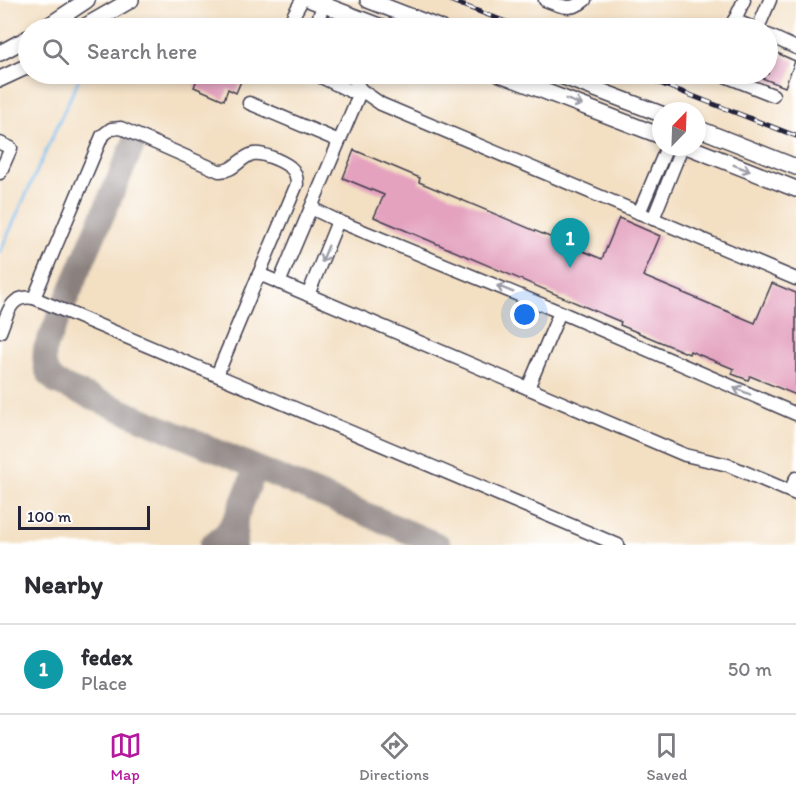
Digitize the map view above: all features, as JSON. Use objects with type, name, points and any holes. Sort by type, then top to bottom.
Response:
[{"type":"main road","points":[[60,18],[87,0]]},
{"type":"main road","points":[[368,0],[414,18]]},
{"type":"main road","points":[[320,2],[359,18]]},
{"type":"main road","points":[[98,18],[126,3]]},
{"type":"main road","points":[[0,53],[18,43]]},
{"type":"main road","points":[[0,79],[18,71]]},
{"type":"main road","points":[[526,84],[652,133]]},
{"type":"main road","points":[[582,84],[652,111]]},
{"type":"main road","points":[[706,132],[796,167]]},
{"type":"main road","points":[[706,154],[796,189]]},
{"type":"street","points":[[292,18],[302,0]]},
{"type":"street","points":[[545,0],[569,8],[585,0]]},
{"type":"street","points":[[736,18],[744,0]]},
{"type":"street","points":[[760,18],[770,0]]},
{"type":"street","points":[[317,18],[320,2]]},
{"type":"street","points":[[778,40],[796,48]]},
{"type":"street","points":[[336,84],[350,91],[361,90]]},
{"type":"street","points":[[357,84],[361,90],[381,104],[796,279]]},
{"type":"street","points":[[746,84],[773,94]]},
{"type":"street","points":[[279,282],[361,90]]},
{"type":"street","points":[[249,103],[339,141]]},
{"type":"street","points":[[34,298],[102,136],[111,129],[121,128],[219,171],[230,169],[255,154],[262,154],[290,166],[297,178],[297,184],[217,375]]},
{"type":"street","points":[[0,142],[11,148],[4,152],[0,173]]},
{"type":"street","points":[[639,213],[664,156]]},
{"type":"street","points":[[653,219],[678,156]]},
{"type":"street","points":[[311,208],[796,414]]},
{"type":"street","points":[[308,295],[339,221]]},
{"type":"street","points":[[260,274],[685,455],[728,465],[793,492],[796,478]]},
{"type":"street","points":[[0,332],[13,303],[22,297],[34,298],[618,545]]},
{"type":"street","points":[[528,388],[560,312]]},
{"type":"building","points":[[778,53],[795,61],[785,87],[777,84]]},
{"type":"building","points":[[195,84],[240,84],[236,93],[228,89],[224,100],[194,87]]},
{"type":"building","points":[[354,150],[420,178],[419,182],[602,259],[619,218],[660,236],[643,276],[755,323],[772,283],[796,293],[796,395],[750,376],[748,380],[732,374],[734,369],[690,351],[689,354],[620,325],[621,322],[374,217],[384,195],[343,178]]},
{"type":"waterway","points":[[0,252],[76,84]]},
{"type":"taxiway","points":[[133,145],[45,349],[44,360],[47,372],[57,383],[439,545]]},
{"type":"taxiway","points":[[235,545],[236,518],[256,468]]},
{"type":"taxiway","points":[[211,545],[225,534],[236,518]]},
{"type":"railway","points":[[449,0],[496,18]]},
{"type":"railway","points":[[662,84],[796,136]]},
{"type":"place","name":"fedex","points":[[570,268]]}]
